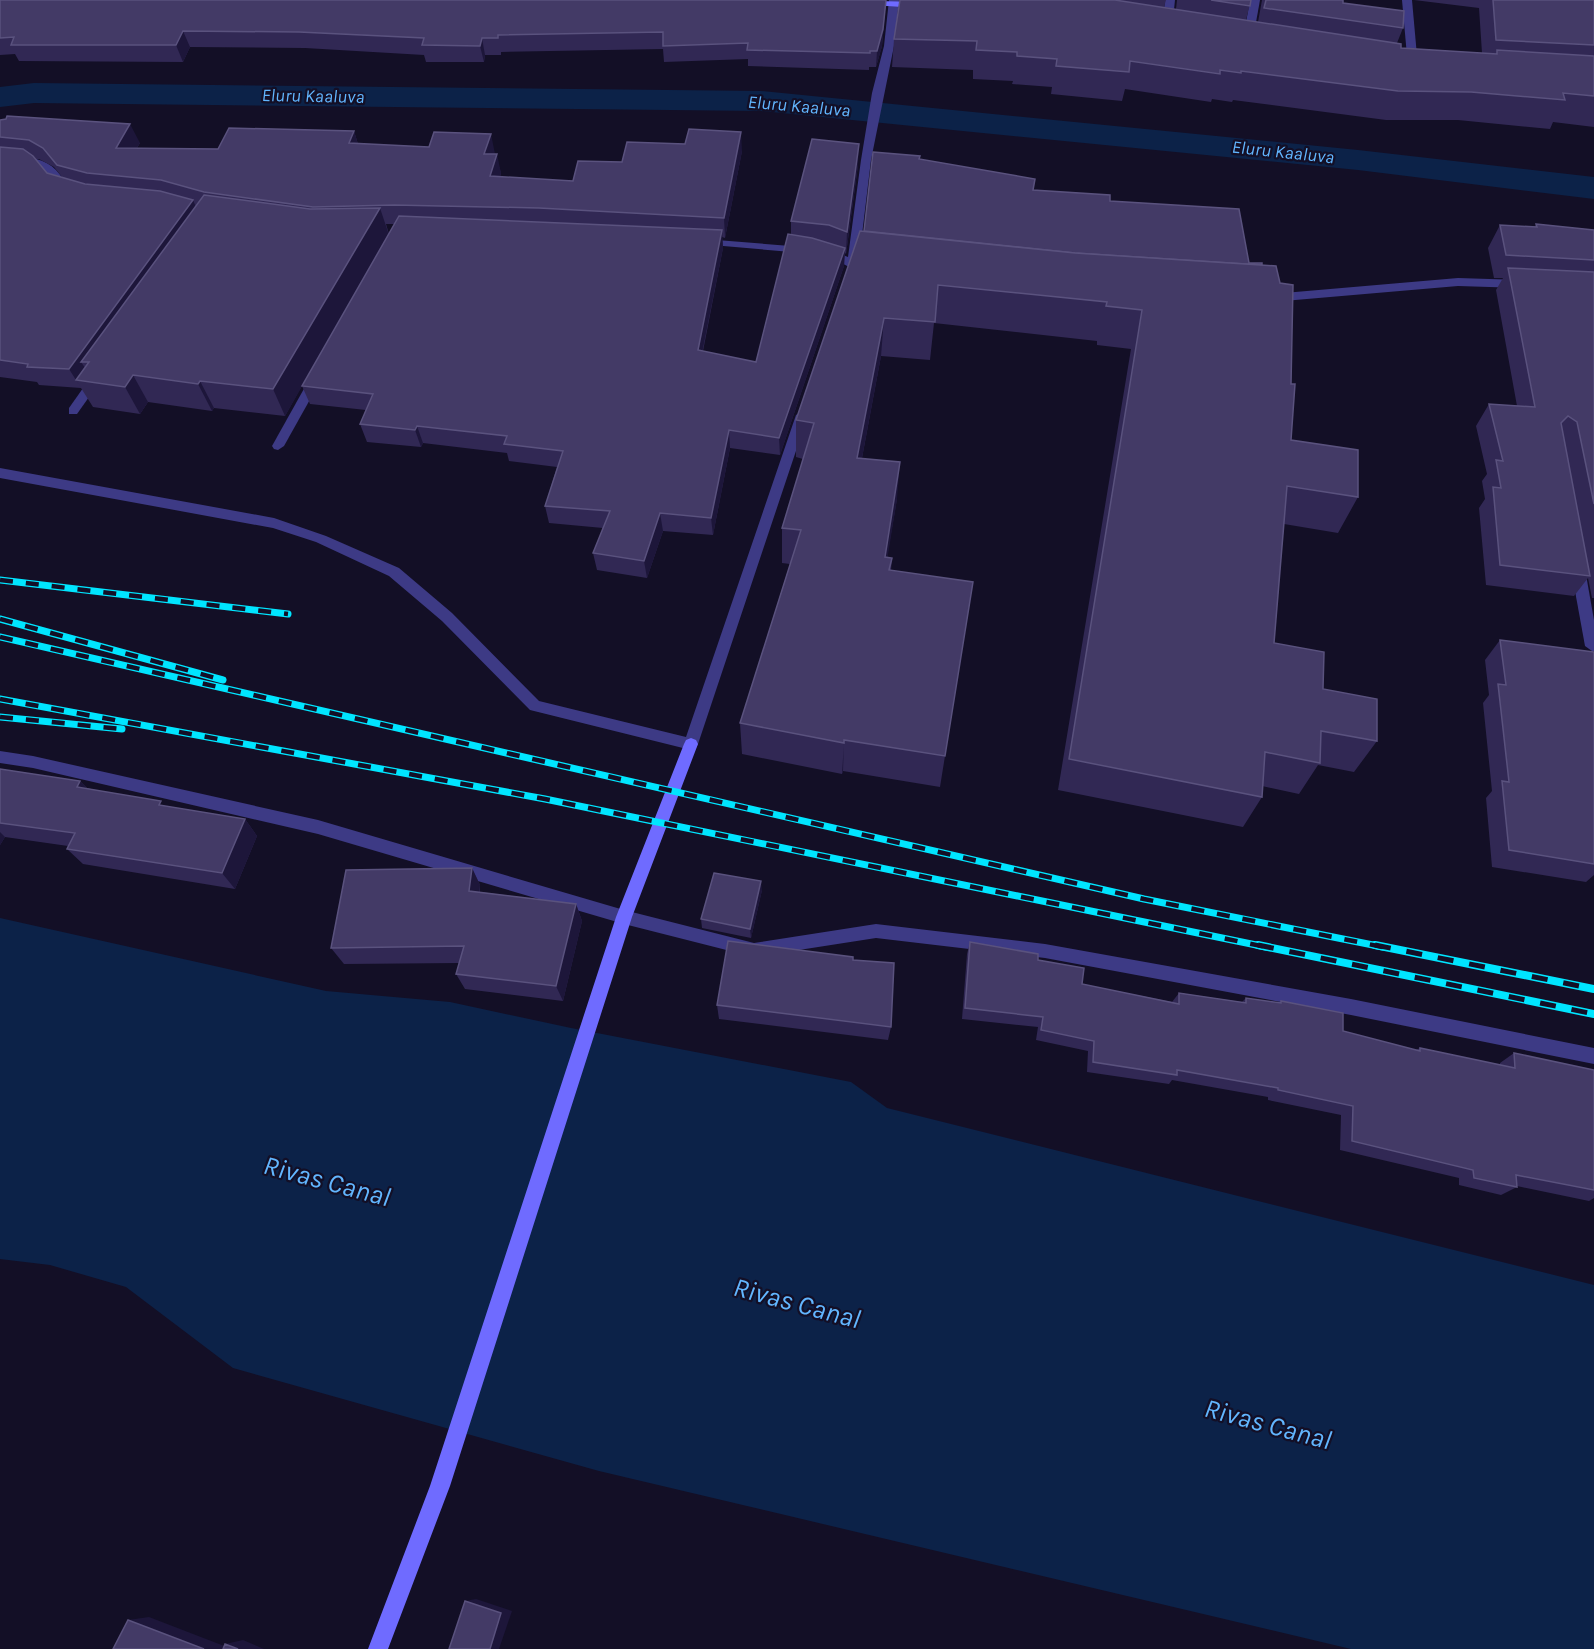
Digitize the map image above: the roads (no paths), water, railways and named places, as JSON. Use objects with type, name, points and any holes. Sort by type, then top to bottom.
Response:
[{"type":"street","points":[[840,0],[930,6]]},
{"type":"street","points":[[1166,32],[1170,0]]},
{"type":"street","points":[[1246,45],[1255,0]]},
{"type":"street","points":[[1407,0],[1408,69],[1425,70]]},
{"type":"street","points":[[851,269],[866,160],[889,46],[894,2]]},
{"type":"street","points":[[1155,30],[1178,34]]},
{"type":"street","points":[[1234,43],[1258,47]]},
{"type":"street","points":[[0,160],[37,162],[52,172],[62,188],[74,191]]},
{"type":"street","points":[[694,241],[828,252],[851,269],[883,267]]},
{"type":"street","points":[[1262,298],[1458,282],[1536,284]]},
{"type":"street","points":[[73,411],[108,362]]},
{"type":"street","points":[[278,446],[324,363]]},
{"type":"street","points":[[378,1649],[440,1486],[624,917],[691,744],[808,397]]},
{"type":"street","points":[[0,473],[274,523],[321,539],[394,572],[447,617],[535,706],[691,744]]},
{"type":"street","points":[[1575,556],[1593,650]]},
{"type":"street","points":[[0,757],[33,762],[318,827],[624,917],[754,950],[876,931],[1045,951],[1352,1007],[1594,1056]]},
{"type":"water","name":"Rivas Canal","points":[[0,918],[326,991],[450,1002],[571,1028],[851,1082],[887,1108],[1594,1285],[1594,1649],[1351,1649],[599,1471],[233,1368],[126,1287],[50,1265],[0,1259]]},
{"type":"waterway","name":"Eluru Kaaluva","points":[[0,97],[34,93],[761,101],[1358,160],[1594,188]]},
{"type":"railway","points":[[0,580],[288,614]]},
{"type":"railway","points":[[0,619],[223,680]]},
{"type":"railway","points":[[0,637],[1144,899],[1383,947]]},
{"type":"railway","points":[[0,699],[545,799],[1266,947]]},
{"type":"railway","points":[[0,717],[122,729]]},
{"type":"railway","points":[[1258,945],[1594,1014]]},
{"type":"railway","points":[[1375,945],[1594,989]]}]
